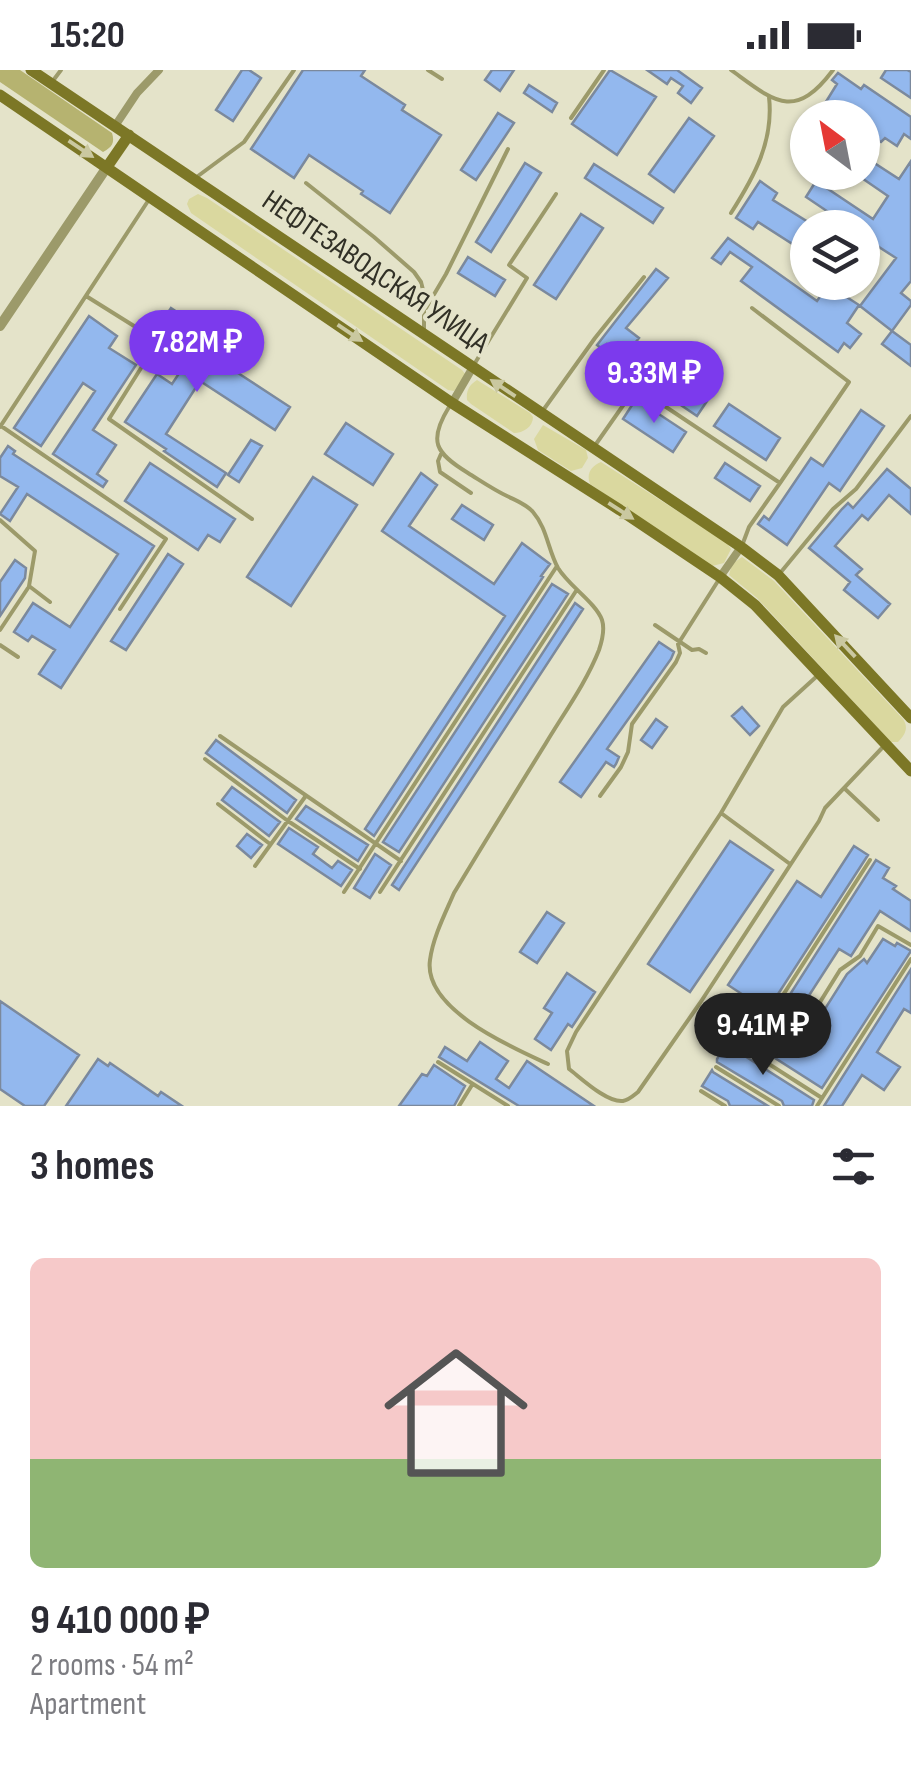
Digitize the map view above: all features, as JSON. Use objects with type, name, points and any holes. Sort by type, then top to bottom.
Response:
[{"type":"main road","name":"НЕФТЕЗАВОДСКАЯ УЛИЦА","points":[[32,70],[741,547],[778,576],[911,718]]},
{"type":"main road","points":[[0,95],[452,402],[720,577],[755,605],[910,767]]},
{"type":"main road","points":[[107,167],[129,134]]},
{"type":"street","points":[[116,126],[137,93],[159,70]]},
{"type":"street","points":[[0,326],[107,167]]},
{"type":"street","points":[[452,402],[473,367]]},
{"type":"street","points":[[720,577],[741,547]]},
{"type":"lane","points":[[52,83],[61,70]]},
{"type":"lane","points":[[194,178],[244,142],[294,70]]},
{"type":"lane","points":[[428,70],[442,79]]},
{"type":"lane","points":[[571,118],[604,70]]},
{"type":"lane","points":[[731,70],[778,102],[795,102],[808,96],[833,70]]},
{"type":"lane","points":[[732,214],[748,188],[768,138],[770,97]]},
{"type":"lane","points":[[426,308],[508,150]]},
{"type":"lane","points":[[306,183],[414,272],[421,282],[426,308],[424,334]]},
{"type":"lane","points":[[473,367],[526,278],[509,265],[556,194]]},
{"type":"lane","points":[[120,609],[166,539],[0,427],[151,196]]},
{"type":"lane","points":[[541,413],[644,277]]},
{"type":"lane","points":[[86,296],[158,341],[108,419],[252,518]]},
{"type":"lane","points":[[741,547],[748,527],[849,382],[752,308]]},
{"type":"lane","points":[[594,448],[636,387],[780,482]]},
{"type":"lane","points":[[452,402],[437,436],[440,472],[471,493]]},
{"type":"lane","points":[[778,576],[833,509],[856,489],[911,416]]},
{"type":"lane","points":[[441,454],[532,511],[541,523],[557,566],[602,620],[604,633],[580,687],[454,893],[429,964],[438,992],[452,1009],[512,1048],[548,1064]]},
{"type":"lane","points":[[0,520],[35,551],[29,586],[0,630]]},
{"type":"lane","points":[[344,892],[557,566]]},
{"type":"lane","points":[[600,796],[628,752],[632,724],[676,662],[678,644],[720,577]]},
{"type":"lane","points":[[29,586],[50,602]]},
{"type":"lane","points":[[380,892],[576,592]]},
{"type":"lane","points":[[655,625],[692,650],[706,653]]},
{"type":"lane","points":[[0,645],[18,657]]},
{"type":"lane","points":[[819,674],[784,707],[721,813],[576,1032],[567,1051],[568,1069],[619,1101],[638,1092],[824,808],[886,744]]},
{"type":"lane","points":[[220,736],[401,861]]},
{"type":"lane","points":[[205,759],[360,869]]},
{"type":"lane","points":[[844,788],[878,820]]},
{"type":"lane","points":[[255,866],[305,796]]},
{"type":"lane","points":[[218,804],[271,845]]},
{"type":"lane","points":[[721,813],[790,864]]},
{"type":"lane","points":[[870,860],[765,1023],[798,1039],[840,970],[860,956],[878,926],[911,945]]},
{"type":"lane","points":[[816,1106],[911,959]]},
{"type":"lane","points":[[733,1041],[822,1098]]},
{"type":"lane","points":[[438,1062],[499,1104],[508,1106]]},
{"type":"lane","points":[[716,1067],[779,1106]]},
{"type":"lane","points":[[458,1106],[473,1084]]},
{"type":"lane","points":[[701,1091],[725,1106]]},
{"type":"shaded area","points":[[0,70],[20,70],[112,133],[112,144],[103,152],[0,82]]},
{"type":"shaded area","points":[[198,194],[466,375],[454,391],[448,390],[191,213],[187,204]]},
{"type":"shaded area","points":[[477,380],[530,413],[533,421],[529,426],[514,433],[471,404],[468,391]]},
{"type":"shaded area","points":[[543,425],[586,450],[588,458],[582,468],[571,471],[538,450],[534,439]]},
{"type":"shaded area","points":[[601,462],[727,543],[731,549],[724,563],[712,566],[590,484],[590,471]]},
{"type":"shaded area","points":[[742,557],[774,581],[903,719],[905,731],[898,742],[891,742],[757,598],[729,575],[732,564]]},
{"type":"building","points":[[242,70],[261,78],[233,121],[216,110]]},
{"type":"building","points":[[303,70],[365,70],[361,76],[405,105],[402,110],[441,135],[390,213],[309,155],[294,178],[251,149]]},
{"type":"building","points":[[492,70],[514,70],[500,91],[485,80]]},
{"type":"building","points":[[610,70],[656,97],[617,155],[572,124]]},
{"type":"building","points":[[647,70],[677,70],[702,88],[691,103],[678,93],[683,86],[671,78],[667,84]]},
{"type":"building","points":[[886,70],[911,72],[911,98],[881,78]]},
{"type":"building","points":[[838,73],[861,89],[864,85],[911,117],[911,139],[904,134],[897,146],[885,138],[880,141],[880,100],[827,100],[837,84],[832,80]]},
{"type":"building","points":[[529,85],[557,103],[552,112],[524,93]]},
{"type":"building","points":[[498,113],[514,123],[476,180],[461,170]]},
{"type":"building","points":[[689,118],[714,136],[674,192],[649,174]]},
{"type":"building","points":[[911,161],[911,281],[901,293],[911,305],[892,331],[860,306],[864,300],[880,300],[880,279],[896,258],[880,248],[879,210],[888,196],[879,190],[880,167],[899,179]]},
{"type":"building","points":[[525,163],[541,173],[491,252],[476,242]]},
{"type":"building","points":[[594,164],[663,208],[653,223],[585,178]]},
{"type":"building","points":[[760,181],[777,193],[773,200],[790,211],[790,242],[758,222],[753,229],[736,218]]},
{"type":"building","points":[[810,190],[830,190],[860,210],[825,210],[806,197]]},
{"type":"building","points":[[581,214],[603,228],[556,299],[534,285]]},
{"type":"building","points":[[728,238],[790,282],[790,300],[851,300],[859,305],[847,323],[861,334],[850,348],[844,343],[838,352],[741,281],[752,267],[730,252],[721,264],[712,258]]},
{"type":"building","points":[[468,257],[505,280],[495,296],[458,273]]},
{"type":"building","points":[[656,269],[668,278],[626,328],[639,338],[624,357],[607,344],[603,350],[597,345]]},
{"type":"building","points":[[171,308],[214,337],[204,351],[290,407],[275,430],[200,381],[166,434],[226,473],[217,487],[125,422],[157,374],[172,384],[182,369],[177,366],[188,350],[157,329]]},
{"type":"building","points":[[89,316],[117,336],[109,348],[136,365],[93,430],[116,445],[97,474],[107,481],[103,487],[53,454],[95,391],[83,383],[41,446],[14,428]]},
{"type":"building","points":[[892,331],[911,345],[911,366],[882,344]]},
{"type":"building","points":[[646,359],[707,401],[697,416],[635,374]]},
{"type":"building","points":[[636,399],[686,432],[673,452],[623,419]]},
{"type":"building","points":[[729,404],[780,438],[766,460],[714,426]]},
{"type":"building","points":[[861,410],[884,426],[840,491],[829,483],[787,545],[758,524],[764,516],[769,520],[811,458],[823,466]]},
{"type":"building","points":[[346,423],[393,454],[373,485],[325,454]]},
{"type":"building","points":[[251,440],[262,446],[239,482],[228,475]]},
{"type":"building","points":[[8,446],[15,451],[13,454],[154,546],[61,688],[39,674],[55,650],[32,636],[28,641],[14,632],[33,603],[70,627],[118,554],[27,494],[10,521],[0,514],[18,487],[0,476],[0,458]]},
{"type":"building","points":[[150,463],[235,519],[220,542],[208,535],[198,550],[125,501]]},
{"type":"building","points":[[725,463],[760,486],[750,501],[715,478]]},
{"type":"building","points":[[887,469],[911,489],[911,514],[889,495],[868,520],[862,515],[835,546],[862,569],[856,575],[890,604],[878,618],[844,590],[850,582],[809,548],[842,509],[848,503],[853,508]]},
{"type":"building","points":[[421,473],[437,485],[409,526],[494,584],[522,543],[550,564],[374,836],[365,829],[505,616],[382,531]]},
{"type":"building","points":[[313,477],[357,505],[291,606],[247,577]]},
{"type":"building","points":[[462,505],[493,525],[484,540],[452,519]]},
{"type":"building","points":[[168,554],[183,564],[126,650],[111,641]]},
{"type":"building","points":[[15,560],[26,568],[25,578],[0,616],[0,582]]},
{"type":"building","points":[[552,584],[568,594],[399,852],[383,842]]},
{"type":"building","points":[[575,603],[583,609],[399,890],[392,885]]},
{"type":"building","points":[[659,642],[674,652],[671,659],[607,749],[619,757],[616,764],[614,767],[606,762],[581,797],[560,782]]},
{"type":"building","points":[[742,707],[759,726],[750,735],[732,716]]},
{"type":"building","points":[[656,719],[667,727],[652,748],[641,740]]},
{"type":"building","points":[[216,740],[296,800],[287,813],[206,753]]},
{"type":"building","points":[[232,787],[280,822],[269,836],[222,800]]},
{"type":"building","points":[[306,806],[368,845],[358,861],[296,819]]},
{"type":"building","points":[[289,828],[318,847],[313,854],[332,868],[338,861],[352,870],[341,886],[278,844]]},
{"type":"building","points":[[247,834],[262,845],[251,858],[237,846]]},
{"type":"building","points":[[730,841],[773,870],[690,992],[648,964]]},
{"type":"building","points":[[854,846],[868,855],[760,1022],[762,1027],[799,1050],[847,974],[864,959],[867,963],[883,939],[911,951],[822,1088],[734,1032],[754,1002],[728,985],[797,881],[821,897]]},
{"type":"building","points":[[375,854],[391,865],[370,898],[354,888]]},
{"type":"building","points":[[876,860],[889,868],[883,878],[911,901],[911,931],[880,911],[851,956],[839,949],[788,1028],[773,1021]]},
{"type":"building","points":[[547,912],[564,923],[537,963],[520,952]]},
{"type":"building","points":[[911,969],[911,1013],[904,1009],[877,1052],[900,1067],[884,1090],[862,1075],[842,1106],[824,1106]]},
{"type":"building","points":[[567,973],[595,992],[551,1050],[535,1039],[552,1013],[544,1008]]},
{"type":"building","points":[[0,1001],[79,1055],[44,1106],[25,1106],[0,1089]]},
{"type":"building","points":[[480,1042],[508,1061],[496,1079],[509,1088],[527,1061],[594,1106],[519,1106],[439,1057],[445,1047],[467,1061]]},
{"type":"building","points":[[726,1044],[814,1100],[812,1106],[784,1106],[782,1101],[717,1062]]},
{"type":"building","points":[[98,1059],[158,1096],[161,1092],[182,1106],[66,1106]]},
{"type":"building","points":[[434,1065],[465,1086],[454,1106],[399,1106],[422,1074],[427,1076]]},
{"type":"building","points":[[712,1070],[768,1106],[730,1106],[702,1086]]}]
